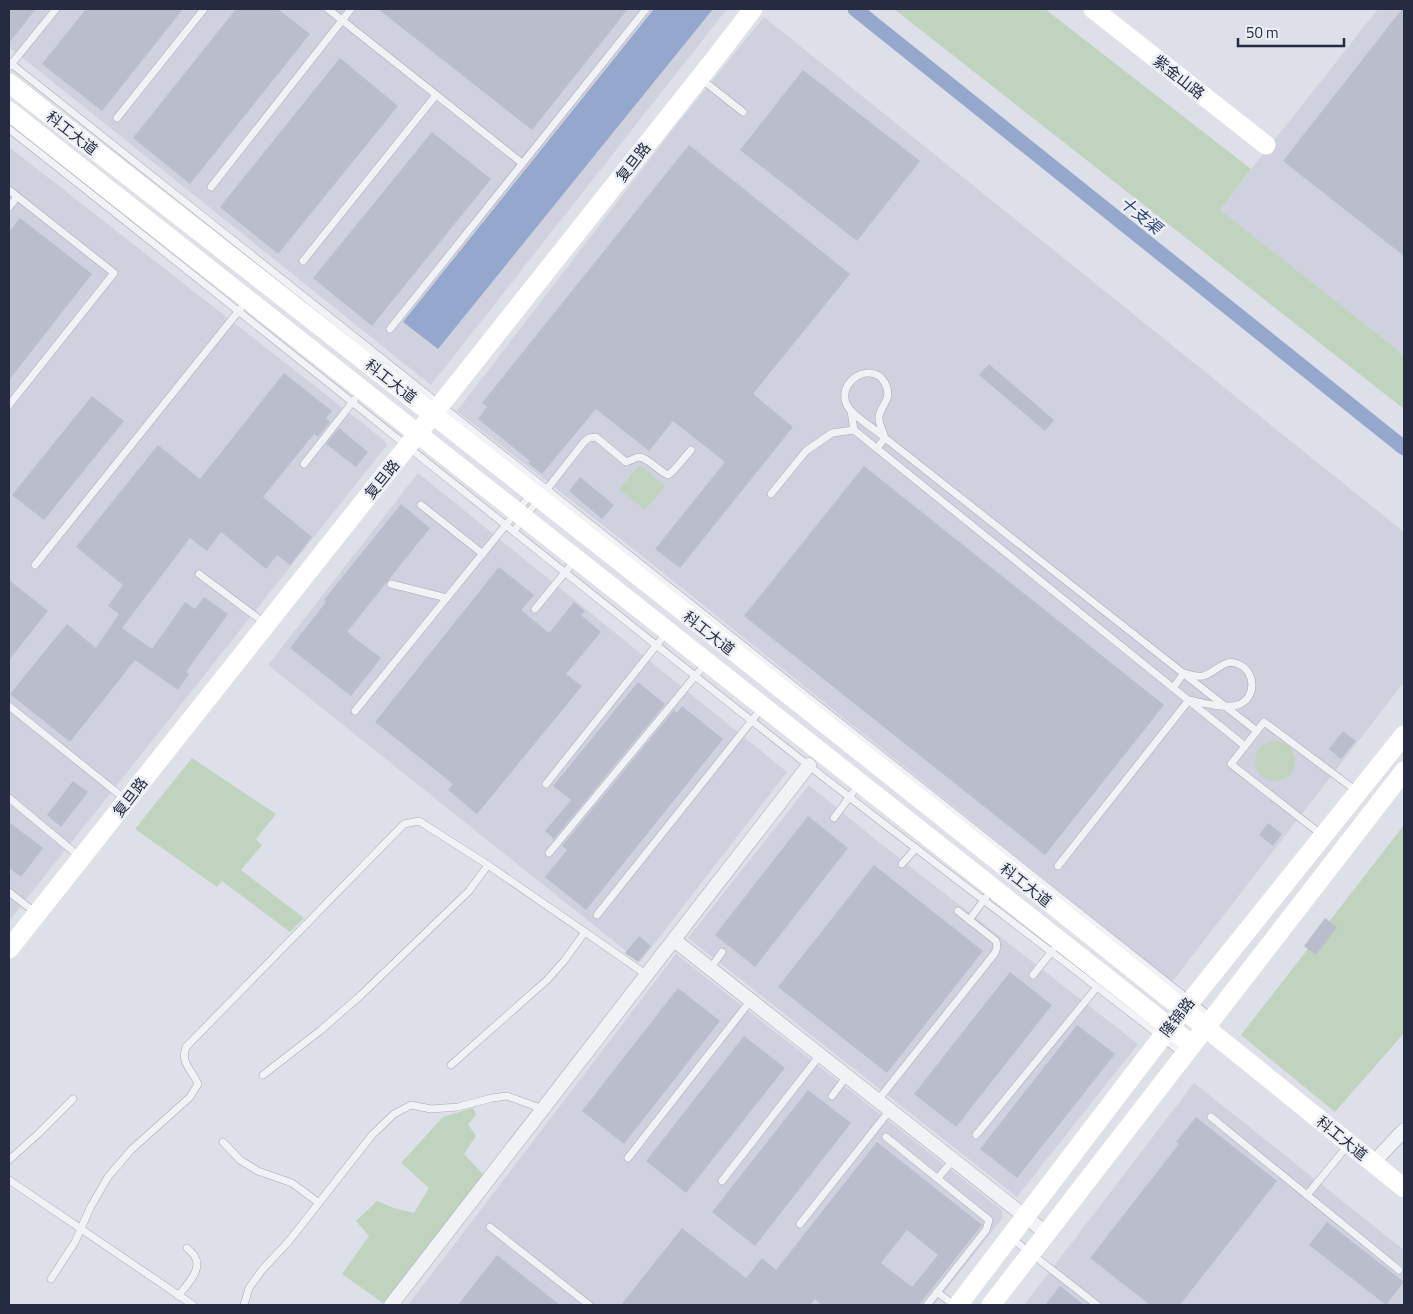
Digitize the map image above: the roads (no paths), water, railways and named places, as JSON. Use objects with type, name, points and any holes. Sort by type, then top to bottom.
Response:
[{"type":"street","name":"复旦路","points":[[9,949],[413,441],[753,9]]},
{"type":"street","name":"紫金山路","points":[[1093,9],[1266,145]]},
{"type":"street","name":"科工大道","points":[[9,84],[437,410],[1187,1005],[1349,1144],[1404,1188]]},
{"type":"street","name":"科工大道","points":[[9,111],[244,305],[413,441],[1188,1050]]},
{"type":"street","name":"隆锦路","points":[[956,1305],[1165,1032],[1404,735]]},
{"type":"street","points":[[391,1305],[809,766]]},
{"type":"street","name":"隆锦路","points":[[991,1305],[1404,771]]},
{"type":"street","points":[[674,940],[1046,1233]]},
{"type":"street","points":[[1373,1163],[1404,1130]]},
{"type":"lane","points":[[56,9],[10,65],[437,410]]},
{"type":"lane","points":[[117,118],[204,9]]},
{"type":"lane","points":[[328,9],[522,163]]},
{"type":"lane","points":[[211,187],[351,9]]},
{"type":"lane","points":[[390,329],[646,9]]},
{"type":"lane","points":[[700,78],[743,112]]},
{"type":"lane","points":[[303,261],[436,95]]},
{"type":"lane","points":[[9,129],[244,305],[35,565]]},
{"type":"lane","points":[[9,190],[114,273],[9,405]]},
{"type":"lane","points":[[9,207],[17,197]]},
{"type":"lane","points":[[885,438],[879,421],[888,391],[885,383],[874,374],[857,376],[848,384],[845,395],[846,403],[851,411],[885,438],[1226,706],[1257,731]]},
{"type":"lane","points":[[304,464],[357,396]]},
{"type":"lane","points":[[851,411],[854,430],[1245,746]]},
{"type":"lane","points":[[771,494],[806,451],[832,433],[854,430]]},
{"type":"lane","points":[[355,711],[483,554],[515,522],[589,438],[596,437],[626,462],[637,457],[644,459],[668,475],[673,472],[691,450]]},
{"type":"lane","points":[[877,448],[885,438]]},
{"type":"lane","points":[[421,505],[483,554]]},
{"type":"lane","points":[[534,609],[570,565]]},
{"type":"lane","points":[[199,574],[267,624]]},
{"type":"lane","points":[[390,584],[447,598]]},
{"type":"lane","points":[[546,784],[662,638]]},
{"type":"lane","points":[[1184,673],[1200,677],[1228,662],[1243,666],[1250,673],[1252,681],[1249,697],[1237,705],[1226,706],[1189,700]]},
{"type":"lane","points":[[549,853],[701,669]]},
{"type":"lane","points":[[1173,688],[1184,673]]},
{"type":"lane","points":[[1058,866],[1189,700]]},
{"type":"lane","points":[[9,706],[127,800]]},
{"type":"lane","points":[[597,915],[758,714],[809,766],[855,790],[916,848],[989,894],[969,920]]},
{"type":"lane","points":[[1323,836],[1231,764],[1264,722],[1358,792]]},
{"type":"lane","points":[[834,818],[855,790]]},
{"type":"lane","points":[[9,798],[81,858]]},
{"type":"lane","points":[[51,1279],[76,1242],[90,1208],[108,1177],[131,1150],[190,1097],[198,1084],[194,1075],[185,1064],[183,1054],[186,1047],[404,824],[419,821],[488,865],[647,975]]},
{"type":"lane","points":[[902,864],[916,848]]},
{"type":"lane","points":[[263,1075],[321,1030],[361,995],[468,891],[488,865]]},
{"type":"lane","points":[[9,892],[37,914]]},
{"type":"lane","points":[[878,1100],[998,947],[996,941],[958,910]]},
{"type":"lane","points":[[451,1065],[547,980],[564,962],[584,932]]},
{"type":"lane","points":[[1033,975],[1056,946],[1097,987],[1165,1032]]},
{"type":"lane","points":[[710,969],[722,952]]},
{"type":"lane","points":[[976,1134],[1097,987]]},
{"type":"lane","points":[[628,1158],[751,1000]]},
{"type":"lane","points":[[722,1181],[820,1055]]},
{"type":"lane","points":[[832,1096],[848,1076]]},
{"type":"lane","points":[[244,1305],[249,1288],[262,1270],[290,1242],[372,1135],[394,1114],[411,1106],[431,1109],[458,1108],[492,1098],[507,1096],[543,1109]]},
{"type":"lane","points":[[9,1160],[73,1099]]},
{"type":"lane","points":[[800,1224],[890,1110]]},
{"type":"lane","points":[[1211,1117],[1399,1270]]},
{"type":"lane","points":[[886,1137],[989,1220],[986,1230],[927,1305]]},
{"type":"lane","points":[[223,1142],[240,1160],[258,1171],[292,1183],[319,1203]]},
{"type":"lane","points":[[1307,1195],[1349,1144]]},
{"type":"lane","points":[[938,1178],[953,1160]]},
{"type":"lane","points":[[9,1180],[193,1305]]},
{"type":"lane","points":[[490,1227],[589,1305]]},
{"type":"lane","points":[[1009,1237],[1097,1305]]},
{"type":"lane","points":[[178,1296],[196,1272],[198,1264],[196,1258],[187,1248]]},
{"type":"lane","points":[[937,1292],[956,1305]]},
{"type":"water","points":[[654,9],[713,9],[438,349],[403,322]]},
{"type":"waterway","name":"十支渠","points":[[855,9],[1404,448]]}]
